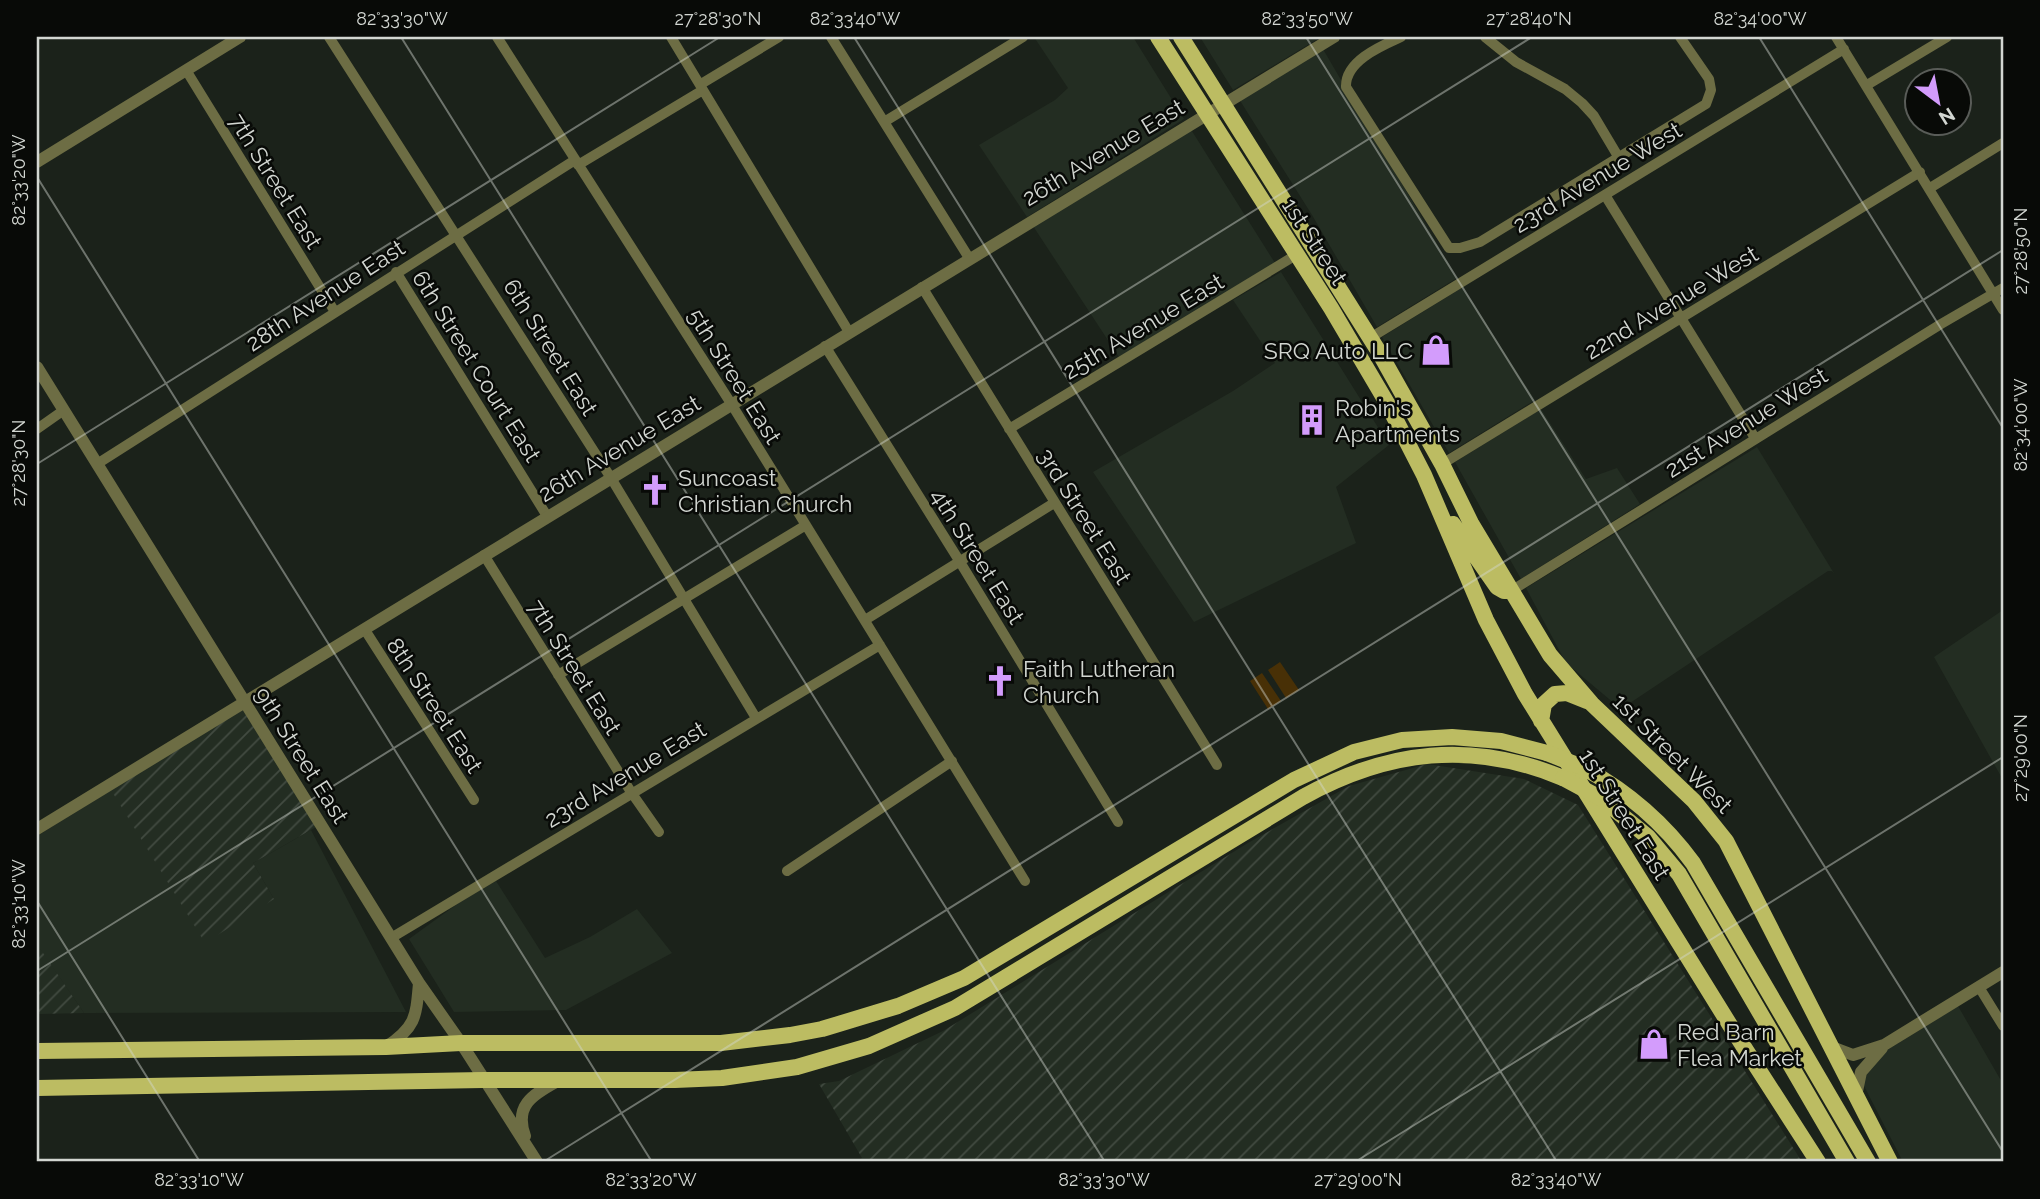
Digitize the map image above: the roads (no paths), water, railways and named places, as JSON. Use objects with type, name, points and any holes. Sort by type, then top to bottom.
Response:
[{"type":"main road","name":"1st Street","points":[[1158,37],[1334,312],[1387,403],[1424,475]]},
{"type":"main road","name":"1st Street","points":[[1181,37],[1370,338],[1442,464]]},
{"type":"main road","points":[[1334,312],[1359,340],[1428,457],[1435,464],[1442,464],[1434,480],[1436,503],[1497,587],[1504,591],[1511,590]]},
{"type":"main road","name":"1st Street West","points":[[1442,464],[1471,523],[1550,655],[1592,704],[1689,795],[1721,833],[1889,1162]]},
{"type":"main road","name":"1st Street East","points":[[1424,475],[1509,667],[1818,1162]]},
{"type":"main road","points":[[1541,722],[1544,704],[1555,694],[1567,693],[1592,704]]},
{"type":"main road","points":[[37,1051],[721,1043],[790,1035],[844,1023],[920,998],[985,967],[1294,780],[1338,758],[1386,743],[1443,737],[1493,740],[1547,752],[1582,767],[1623,792],[1667,831],[1693,863],[1868,1162]]},
{"type":"main road","points":[[37,1088],[484,1080],[675,1080],[765,1073],[833,1058],[934,1018],[985,990],[1310,793],[1346,775],[1377,764],[1425,755],[1474,755],[1522,763],[1563,778],[1602,799],[1648,837],[1679,874],[1847,1162]]},
{"type":"street","points":[[37,162],[240,37]]},
{"type":"street","name":"6th Street East","points":[[329,37],[611,478],[756,718]]},
{"type":"street","name":"5th Street East","points":[[497,37],[732,405],[1025,881]]},
{"type":"street","points":[[671,37],[849,332]]},
{"type":"street","name":"28th Avenue East","points":[[97,464],[396,272],[702,87],[779,37]]},
{"type":"street","points":[[831,37],[969,258]]},
{"type":"street","points":[[884,122],[1023,37]]},
{"type":"street","name":"26th Avenue East","points":[[37,830],[1334,37]]},
{"type":"street","points":[[1401,37],[1375,48],[1346,80],[1346,87],[1449,248],[1480,242],[1706,104],[1711,90],[1709,79],[1680,37]]},
{"type":"street","points":[[1485,37],[1516,62],[1565,89],[1582,103],[1594,116],[1619,158]]},
{"type":"street","points":[[1836,37],[2003,310]]},
{"type":"street","points":[[1867,85],[1947,37]]},
{"type":"street","name":"23rd Avenue West","points":[[1370,338],[1844,49]]},
{"type":"street","name":"7th Street East","points":[[186,70],[335,312]]},
{"type":"street","points":[[1930,188],[2003,144]]},
{"type":"street","name":"22nd Avenue West","points":[[1442,464],[1920,172]]},
{"type":"street","points":[[1605,195],[1755,438]]},
{"type":"street","name":"25th Avenue East","points":[[1009,429],[1296,255]]},
{"type":"street","name":"6th Street Court East","points":[[396,272],[547,516]]},
{"type":"street","name":"3rd Street East","points":[[922,287],[1217,765]]},
{"type":"street","name":"21st Avenue West","points":[[1511,590],[2003,288]]},
{"type":"street","name":"4th Street East","points":[[825,346],[1118,822]]},
{"type":"street","name":"9th Street East","points":[[37,367],[419,983],[534,1158]]},
{"type":"street","points":[[37,429],[64,410]]},
{"type":"street","points":[[865,620],[1054,503]]},
{"type":"street","points":[[558,675],[806,525]]},
{"type":"street","name":"7th Street East","points":[[484,555],[631,792],[659,832]]},
{"type":"street","name":"8th Street East","points":[[365,630],[474,800]]},
{"type":"street","name":"23rd Avenue East","points":[[391,938],[880,645]]},
{"type":"street","points":[[787,871],[952,761]]},
{"type":"street","points":[[1832,1047],[1853,1055],[1884,1045],[2003,972]]},
{"type":"street","points":[[386,1047],[411,1027],[416,1015],[419,983]]},
{"type":"street","points":[[1979,987],[2003,1026]]},
{"type":"street","points":[[1856,1096],[1858,1079],[1863,1068],[1884,1045]]},
{"type":"street","points":[[534,1158],[521,1126],[523,1110],[528,1100],[538,1091],[556,1082]]},
{"type":"place","name":"SRQ Auto LLC","points":[[1436,350]]},
{"type":"place","name":"Robin's Apartments","points":[[1312,420]]},
{"type":"place","name":"Suncoast Christian Church","points":[[655,490]]},
{"type":"place","name":"Faith Lutheran Church","points":[[1000,681]]},
{"type":"place","name":"Red Barn Flea Market","points":[[1654,1044]]}]
